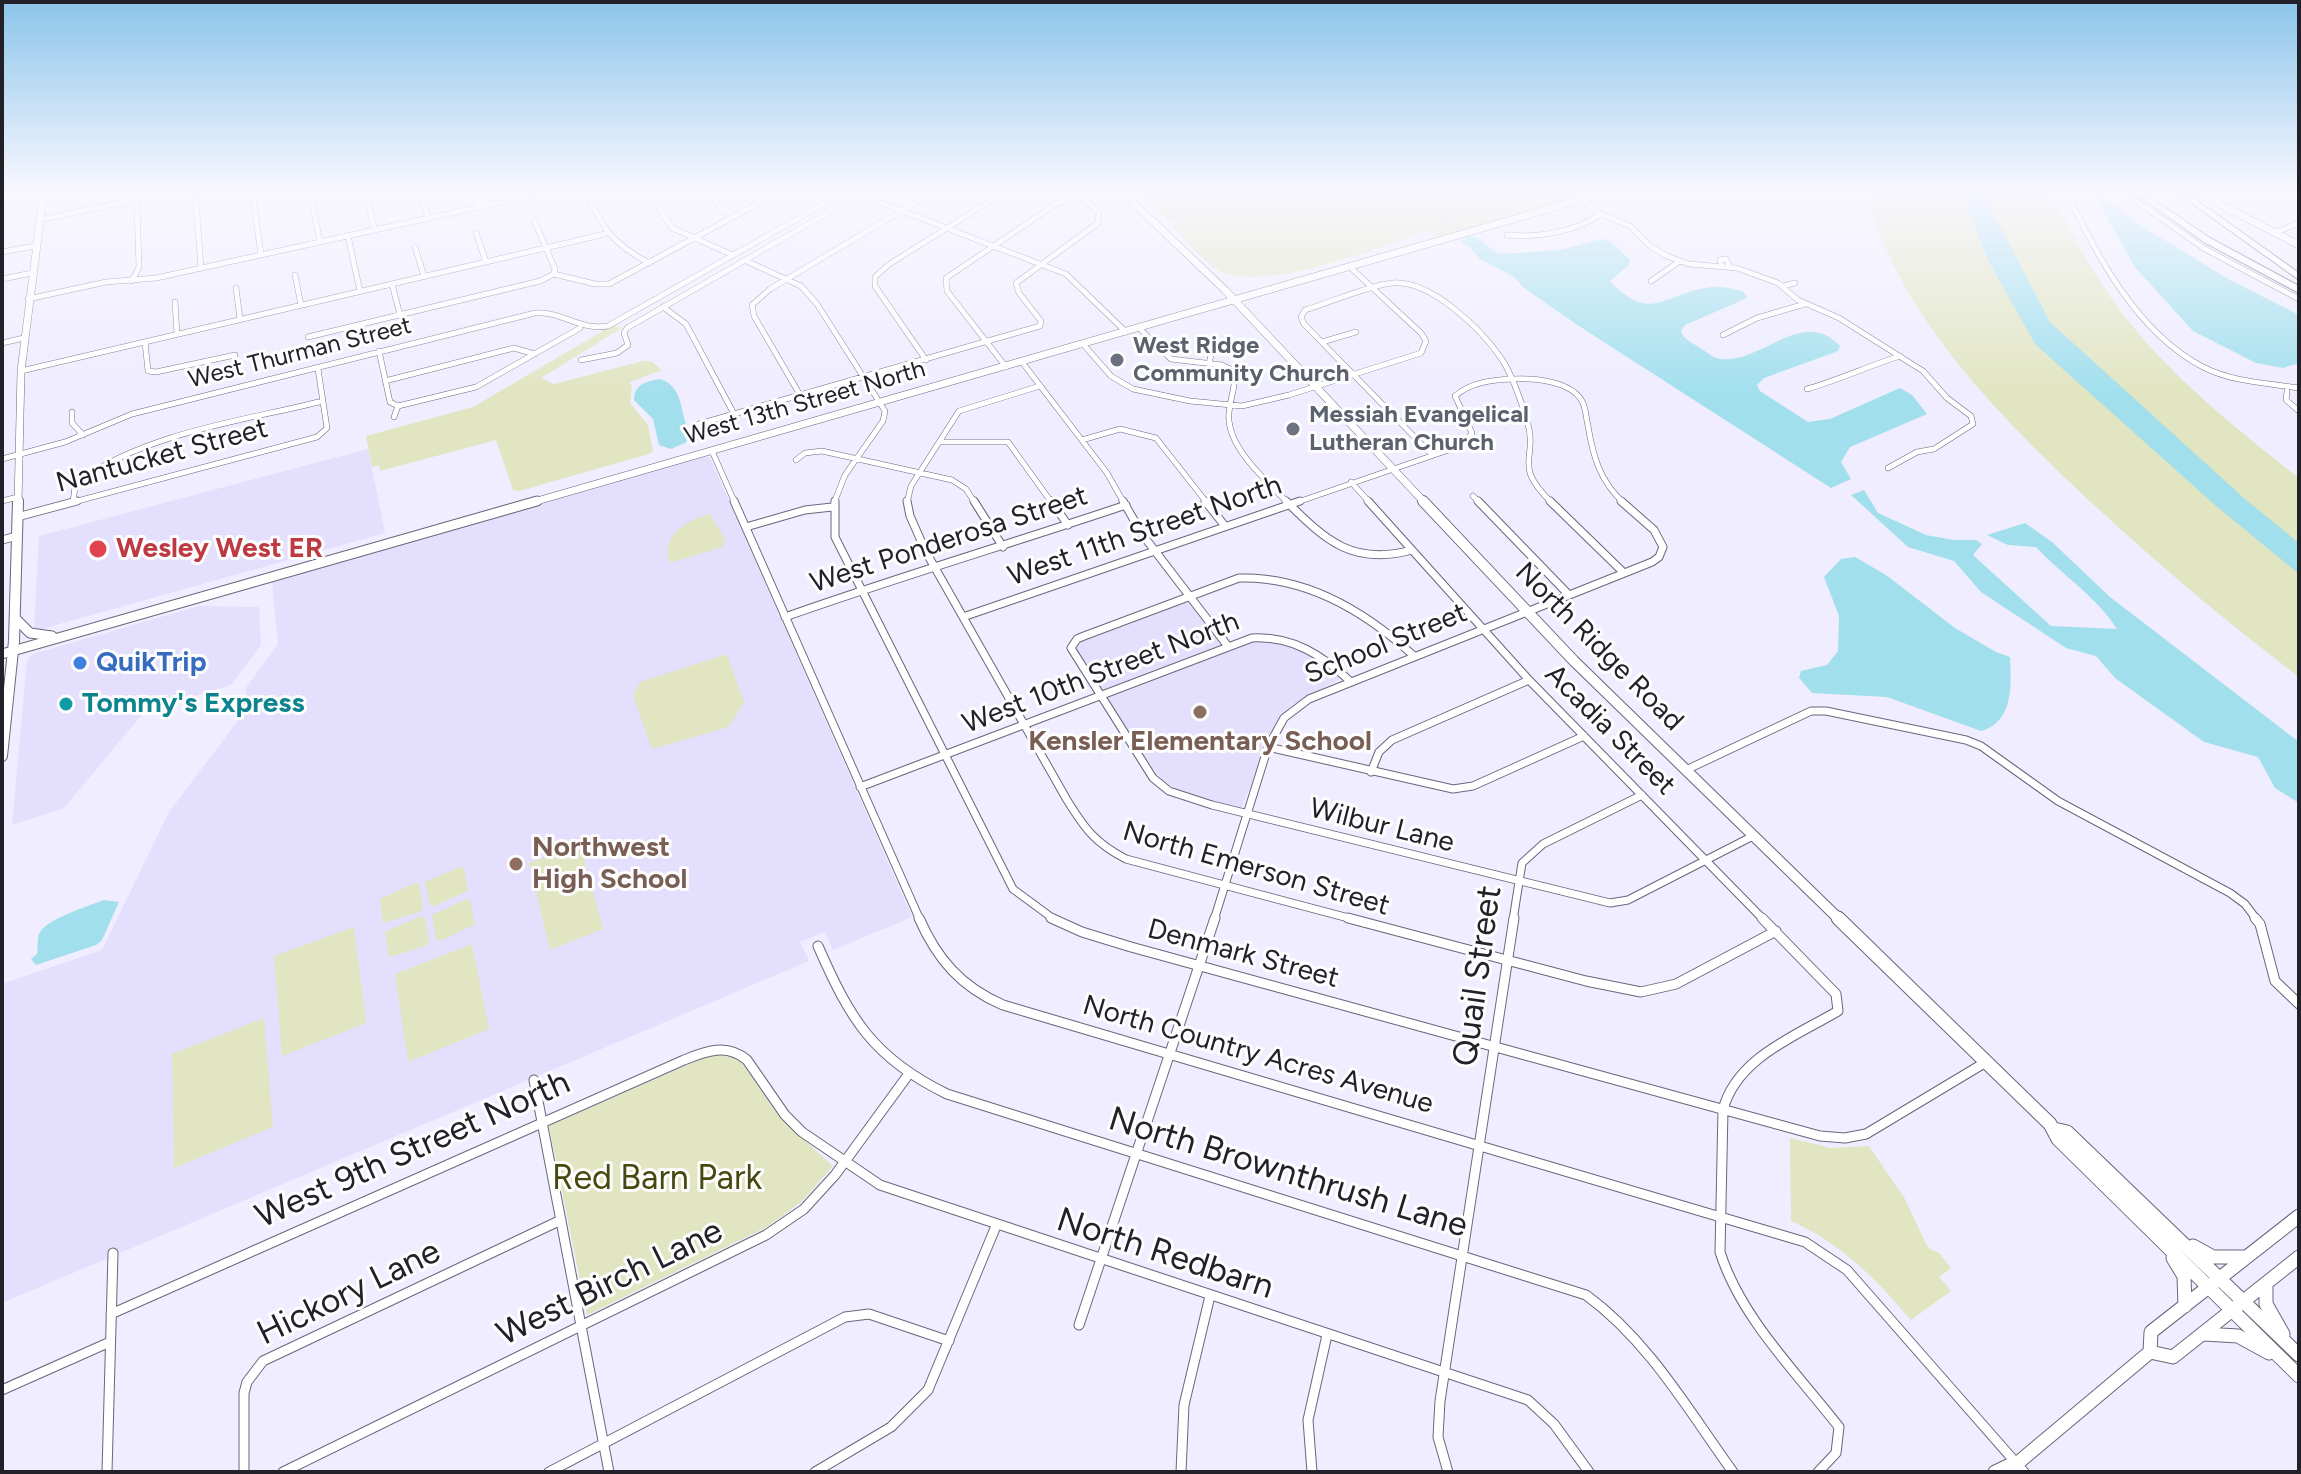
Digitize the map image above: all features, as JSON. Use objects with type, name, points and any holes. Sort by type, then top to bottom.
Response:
[{"type":"highway","points":[[2239,258],[2299,290]]},
{"type":"highway","points":[[2259,258],[2299,279]]},
{"type":"highway","points":[[2270,258],[2299,279]]},
{"type":"main road","points":[[2,756],[15,618],[21,371],[34,258]]},
{"type":"main road","name":"North Ridge Road","points":[[1191,258],[1236,301],[1525,611],[2054,1129],[2058,1139],[2291,1355],[2299,1376]]},
{"type":"main road","points":[[1995,1472],[2016,1469],[2150,1352],[2151,1332],[2299,1216]]},
{"type":"main road","points":[[2167,1237],[2213,1257],[2247,1257]]},
{"type":"main road","points":[[2167,1237],[2184,1276],[2185,1306]]},
{"type":"main road","points":[[2150,1352],[2173,1357],[2299,1257]]},
{"type":"main road","points":[[2266,1285],[2266,1304],[2291,1355]]},
{"type":"main road","points":[[2204,1334],[2238,1336],[2291,1355]]},
{"type":"street","points":[[132,281],[139,267],[139,258]]},
{"type":"street","points":[[200,258],[201,268]]},
{"type":"street","points":[[28,299],[248,258]]},
{"type":"street","points":[[353,258],[360,291]]},
{"type":"street","points":[[418,258],[424,276]]},
{"type":"street","points":[[485,258],[486,262]]},
{"type":"street","points":[[21,371],[504,258]]},
{"type":"street","points":[[550,258],[554,274]]},
{"type":"street","points":[[638,258],[649,263]]},
{"type":"street","points":[[308,337],[540,281],[554,274],[603,285],[659,258]]},
{"type":"street","points":[[611,324],[728,258]]},
{"type":"street","points":[[581,360],[622,351],[628,345],[624,333],[627,328],[748,258]]},
{"type":"street","points":[[800,395],[752,309],[757,299],[824,258]]},
{"type":"street","points":[[899,258],[875,277],[875,286],[926,360]]},
{"type":"street","points":[[974,258],[951,273],[944,284],[1006,367]]},
{"type":"street","points":[[1026,258],[1066,274],[1126,332]]},
{"type":"street","points":[[699,424],[1040,326],[1041,321],[1016,287],[1021,278],[1048,258]]},
{"type":"street","name":"West 13th Street North","points":[[2,654],[1382,258]]},
{"type":"street","points":[[1674,258],[1730,267],[1783,286],[1805,304],[1839,318],[1930,376],[1947,398],[1971,416],[1973,424],[1934,449],[1917,452],[1888,468]]},
{"type":"street","points":[[2102,258],[2144,314],[2179,352],[2202,366],[2227,375],[2299,388]]},
{"type":"street","points":[[2222,258],[2299,299]]},
{"type":"street","points":[[744,260],[801,286],[817,304],[864,377],[885,418],[838,486],[832,507],[805,510],[746,527]]},
{"type":"street","points":[[1651,281],[1680,261]]},
{"type":"street","points":[[1083,344],[1111,376],[1133,389],[1162,397],[1230,405],[1256,404],[1413,359],[1423,351],[1426,341],[1421,333],[1350,267]]},
{"type":"street","points":[[2,279],[32,273]]},
{"type":"street","points":[[295,275],[301,305]]},
{"type":"street","points":[[1432,455],[1303,322],[1302,312],[1314,304],[1393,283],[1412,285],[1443,300],[1489,341],[1503,360],[1528,423],[1528,468],[1532,483],[1624,573]]},
{"type":"street","points":[[1783,286],[1795,283]]},
{"type":"street","points":[[392,284],[400,315]]},
{"type":"street","points":[[236,288],[240,319]]},
{"type":"street","points":[[175,302],[177,334]]},
{"type":"street","points":[[1723,335],[1757,318],[1805,304]]},
{"type":"street","points":[[663,307],[686,324],[734,414]]},
{"type":"street","name":"West Thurman Street","points":[[2,459],[83,435],[132,414],[541,311],[553,312],[580,328],[611,324]]},
{"type":"street","points":[[611,324],[627,328]]},
{"type":"street","points":[[379,351],[390,402],[398,406],[476,387],[580,328]]},
{"type":"street","points":[[1139,328],[1165,356],[1178,361],[1225,366],[1235,373],[1228,422],[1236,443],[1319,534],[1368,557],[1382,558],[1412,550]]},
{"type":"street","points":[[1322,342],[1356,332]]},
{"type":"street","points":[[2,343],[24,338]]},
{"type":"street","points":[[1209,364],[1214,341]]},
{"type":"street","points":[[145,342],[148,371],[156,372],[235,355]]},
{"type":"street","points":[[385,381],[514,348],[535,354]]},
{"type":"street","points":[[1807,389],[1842,379],[1873,363],[1900,356]]},
{"type":"street","points":[[1022,362],[1082,440],[1155,551],[1227,645]]},
{"type":"street","points":[[73,502],[73,491],[82,478],[136,450],[323,401],[318,369]]},
{"type":"street","points":[[1473,496],[1569,595],[1659,557],[1663,547],[1661,540],[1615,495],[1602,477],[1583,402],[1576,392],[1549,380],[1512,381]]},
{"type":"street","name":"West 11th Street North","points":[[963,617],[1463,445],[1471,438],[1471,428],[1455,401],[1457,391],[1471,384],[1512,381]]},
{"type":"street","name":"North Emerson Street","points":[[1040,386],[959,411],[908,490],[906,510],[934,566],[1085,829],[1102,847],[1126,859],[1225,887],[1506,961],[1641,992],[1676,984],[1776,931]]},
{"type":"street","points":[[2287,391],[2286,400],[2299,411]]},
{"type":"street","name":"Nantucket Street","points":[[17,517],[317,437],[327,428],[323,401]]},
{"type":"street","points":[[394,417],[398,406]]},
{"type":"street","points":[[72,412],[72,423],[83,435]]},
{"type":"street","points":[[1082,440],[1120,429],[1156,438],[1225,526]]},
{"type":"street","points":[[941,442],[1008,442],[1068,525]]},
{"type":"street","name":"North Country Acres Avenue","points":[[712,451],[927,936],[957,980],[982,997],[1003,1005],[1805,1242],[1847,1270],[1899,1325],[2016,1469]]},
{"type":"street","points":[[796,460],[805,453],[816,451],[960,483],[1003,547]]},
{"type":"street","name":"Acadia Street","points":[[1351,482],[1529,680],[1836,994],[1838,1011],[1739,1073],[1724,1095],[1723,1110]]},
{"type":"street","points":[[2,501],[18,497]]},
{"type":"street","name":"West Ponderosa Street","points":[[785,617],[1126,505]]},
{"type":"street","name":"Denmark Street","points":[[832,507],[835,537],[1013,889],[1035,911],[1066,927],[1820,1136],[1856,1137],[1882,1126],[1986,1062]]},
{"type":"street","points":[[2,540],[17,536]]},
{"type":"street","points":[[1189,597],[1239,578],[1256,576],[1280,579],[1354,610],[1394,636],[1414,656]]},
{"type":"street","name":"School Street","points":[[1079,1325],[1200,964],[1268,747],[1278,726],[1295,707],[1481,628],[1569,595]]},
{"type":"street","name":"Wilbur Lane","points":[[1189,597],[1077,639],[1071,648],[1159,784],[1180,796],[1518,882],[1619,903],[1753,836]]},
{"type":"street","points":[[15,618],[31,635],[64,636]]},
{"type":"street","name":"West 10th Street North","points":[[860,787],[1227,645],[1261,637],[1283,639],[1331,662],[1351,682]]},
{"type":"street","points":[[1371,772],[1379,752],[1392,740],[1529,680]]},
{"type":"street","points":[[1686,770],[1811,711],[1826,711],[1971,742],[2000,757],[2058,801],[2237,898],[2260,924],[2275,981],[2299,1004]]},
{"type":"street","points":[[1268,747],[1438,788],[1463,788],[1584,736]]},
{"type":"street","name":"Quail Street","points":[[1448,1472],[1438,1437],[1445,1373],[1524,858],[1543,844],[1642,795]]},
{"type":"street","name":"North Brownthrush Lane","points":[[818,946],[834,986],[860,1029],[891,1063],[926,1087],[963,1103],[1463,1254],[1586,1295],[1604,1306],[1632,1335],[1733,1472]]},
{"type":"street","name":"West 9th Street North","points":[[111,1314],[705,1052],[729,1050],[739,1054]]},
{"type":"street","name":"North Redbarn","points":[[739,1054],[791,1122],[843,1163],[880,1185],[1528,1400],[1548,1414],[1589,1472]]},
{"type":"street","name":"West Birch Lane","points":[[283,1472],[766,1235],[804,1209],[843,1163],[908,1075]]},
{"type":"street","points":[[534,1080],[609,1472]]},
{"type":"street","points":[[1723,1110],[1720,1252],[1739,1297],[1839,1427],[1841,1441],[1832,1461],[1818,1472]]},
{"type":"street","name":"Hickory Lane","points":[[244,1472],[244,1393],[247,1382],[263,1361],[561,1220]]},
{"type":"street","points":[[815,1472],[908,1416],[928,1390],[996,1226]]},
{"type":"street","points":[[107,1472],[113,1253]]},
{"type":"street","points":[[1181,1472],[1180,1424],[1188,1378],[1210,1296]]},
{"type":"street","points":[[549,1472],[857,1314],[883,1318],[949,1341]]},
{"type":"street","points":[[1312,1472],[1307,1438],[1311,1398],[1327,1335]]},
{"type":"street","points":[[2,1390],[110,1342]]},
{"type":"shaded area","points":[[368,449],[385,533],[34,631],[39,536]]},
{"type":"shaded area","name":"Northwest High School","points":[[703,456],[710,458],[912,917],[833,950],[825,932],[800,942],[809,961],[2,1303],[2,984],[102,950],[169,812],[246,710],[246,688],[278,644],[272,581]]},
{"type":"shaded area","name":"Kensler Elementary School","points":[[1188,601],[1225,649],[1250,641],[1280,640],[1324,662],[1342,678],[1292,705],[1278,720],[1241,809],[1181,792],[1161,779],[1077,654],[1076,647],[1084,639]]},
{"type":"shaded area","points":[[199,606],[259,607],[261,645],[231,685],[144,712],[64,808],[12,825],[27,660],[33,654]]},
{"type":"green space","points":[[1203,258],[1348,258],[1264,276],[1239,276],[1213,267]]},
{"type":"green space","points":[[1891,258],[2086,258],[2107,292],[2157,354],[2202,398],[2299,478],[2299,677],[2195,594],[2032,446],[1945,347]]},
{"type":"green space","points":[[613,325],[622,328],[541,378],[554,384],[643,361],[652,362],[662,370],[628,383],[632,385],[630,403],[648,425],[653,451],[649,454],[519,491],[513,490],[496,440],[380,471],[379,465],[372,467],[366,436],[473,407]]},
{"type":"green space","points":[[710,514],[726,541],[722,547],[670,563],[668,553],[672,537],[693,520]]},
{"type":"green space","points":[[727,654],[744,703],[728,727],[652,749],[633,696],[640,682]]},
{"type":"green space","points":[[580,844],[603,929],[550,950],[529,863]]},
{"type":"green space","points":[[464,868],[468,891],[430,905],[425,882]]},
{"type":"green space","points":[[419,884],[423,908],[420,912],[383,923],[380,899]]},
{"type":"green space","points":[[470,900],[475,924],[440,941],[436,939],[432,915]]},
{"type":"green space","points":[[421,916],[425,918],[429,942],[426,946],[389,957],[385,932]]},
{"type":"green space","points":[[354,927],[366,1023],[282,1056],[274,956]]},
{"type":"green space","points":[[472,944],[489,1029],[408,1062],[395,974]]},
{"type":"green space","points":[[264,1018],[273,1127],[174,1168],[172,1054]]},
{"type":"green space","name":"Red Barn Park","points":[[712,1054],[739,1059],[781,1119],[833,1166],[801,1202],[767,1227],[587,1315],[549,1126]]},
{"type":"green space","points":[[1790,1138],[1831,1148],[1869,1146],[1905,1199],[1928,1248],[1939,1253],[1951,1268],[1939,1277],[1951,1291],[1911,1320],[1857,1263],[1826,1240],[1791,1221]]},
{"type":"water","points":[[1479,258],[1628,258],[1629,265],[1610,281],[1625,294],[1649,304],[1713,287],[1744,292],[1745,299],[1685,325],[1681,331],[1684,337],[1720,359],[1752,353],[1797,334],[1811,332],[1826,335],[1840,346],[1838,351],[1764,378],[1757,385],[1760,391],[1808,422],[1830,419],[1900,388],[1912,395],[1927,414],[1850,447],[1841,462],[1851,479],[1831,488],[1579,326],[1524,288],[1513,276]]},
{"type":"water","points":[[2017,258],[2050,322],[2246,500],[2299,543],[2299,574],[2215,505],[2035,344],[1988,260]]},
{"type":"water","points":[[2129,258],[2194,258],[2299,315],[2299,363],[2283,368],[2256,363],[2193,331]]},
{"type":"water","points":[[660,379],[668,383],[678,396],[691,435],[685,443],[671,449],[659,445],[653,419],[634,400],[639,387]]},
{"type":"water","points":[[1864,490],[1878,513],[1926,535],[1976,540],[1982,544],[1973,555],[2051,626],[2117,629],[2089,596],[2036,547],[2008,545],[1987,535],[2025,523],[2052,542],[2110,597],[2299,742],[2299,803],[2275,788],[2258,757],[2204,742],[2115,678],[2096,656],[2066,648],[1981,592],[1954,561],[1908,547],[1851,495]]},
{"type":"water","points":[[1855,557],[1886,575],[1955,628],[2010,657],[2009,700],[2000,719],[1992,726],[1981,731],[1887,697],[1812,693],[1799,678],[1801,671],[1827,665],[1838,651],[1839,616],[1824,577],[1841,559]]},
{"type":"water","points":[[104,900],[119,902],[102,940],[96,945],[36,965],[31,959],[37,954],[38,936],[43,928]]},
{"type":"place","name":"West Ridge Community Church","points":[[1117,360]]},
{"type":"place","name":"Messiah Evangelical Lutheran Church","points":[[1293,429]]},
{"type":"place","name":"Wesley West ER","points":[[98,549]]},
{"type":"place","name":"QuikTrip","points":[[80,663]]},
{"type":"place","name":"Tommy's Express","points":[[66,704]]},
{"type":"place","name":"Kensler Elementary School","points":[[1200,712]]},
{"type":"place","name":"Northwest High School","points":[[516,864]]}]
